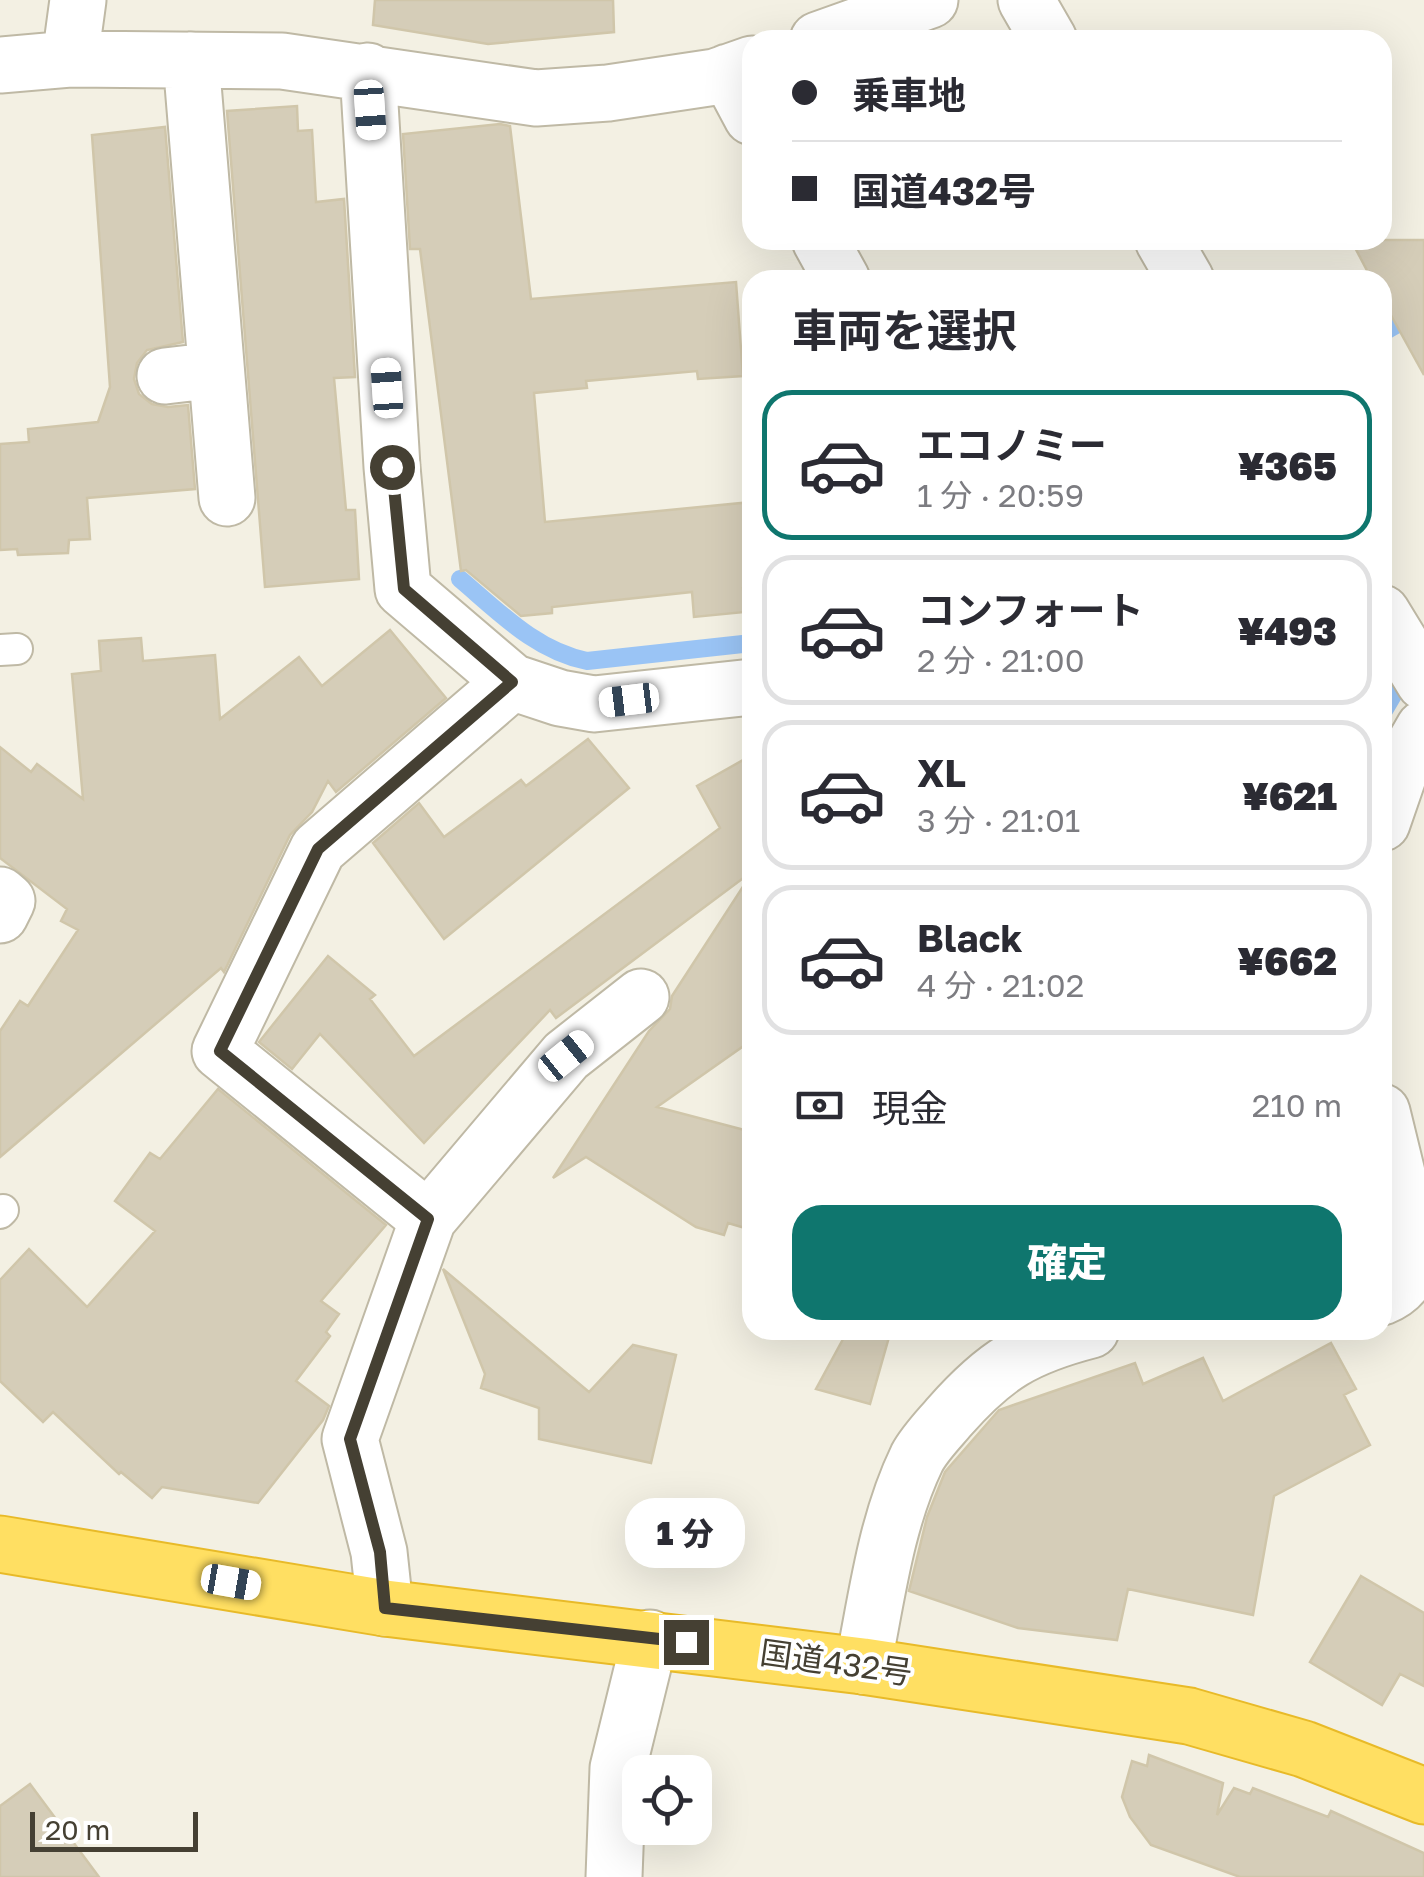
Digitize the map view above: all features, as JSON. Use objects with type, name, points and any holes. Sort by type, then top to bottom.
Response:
[{"type":"highway","name":"国道432号","points":[[0,1544],[385,1608],[863,1666],[1188,1716],[1304,1749],[1424,1796]]},
{"type":"street","points":[[70,59],[78,0]]},
{"type":"street","points":[[846,30],[930,0]]},
{"type":"street","points":[[1026,0],[1043,30]]},
{"type":"street","points":[[0,65],[70,59],[282,61],[536,98],[608,93],[715,78],[742,84]]},
{"type":"street","points":[[190,60],[190,373],[227,498]]},
{"type":"street","points":[[368,71],[392,467],[404,589],[512,682],[560,698],[594,704],[742,688]]},
{"type":"street","points":[[1392,794],[1401,768],[1412,672]]},
{"type":"street","points":[[428,1219],[220,1051],[318,849],[512,682]]},
{"type":"street","points":[[0,895],[7,900],[0,915]]},
{"type":"street","points":[[385,1608],[380,1552],[350,1439],[428,1219],[566,1056],[641,996]]},
{"type":"street","points":[[1392,1136],[1412,1183],[1414,1239],[1410,1275],[1392,1291]]},
{"type":"street","points":[[863,1666],[890,1533],[919,1454],[964,1400],[993,1346],[1035,1348],[1060,1340]]},
{"type":"street","points":[[614,1877],[618,1768],[650,1638]]},
{"type":"building","points":[[375,0],[613,0],[614,32],[488,44],[373,25]]},
{"type":"building","points":[[297,106],[298,131],[312,130],[316,202],[344,199],[355,377],[334,378],[346,510],[355,510],[359,579],[265,587],[227,111]]},
{"type":"building","points":[[510,126],[531,299],[736,282],[742,376],[698,379],[697,371],[586,381],[587,388],[534,393],[545,522],[742,503],[742,612],[694,617],[692,592],[552,607],[552,613],[521,616],[466,570],[461,571],[420,249],[410,249],[403,134]]},
{"type":"building","points":[[165,127],[183,342],[147,350],[137,363],[134,379],[139,394],[152,404],[188,405],[195,489],[87,498],[90,539],[69,540],[68,553],[18,555],[17,549],[0,550],[0,444],[29,442],[28,429],[98,422],[110,387],[92,135]]},
{"type":"building","points":[[1392,240],[1424,240],[1424,375],[1392,317],[1392,270],[1367,270],[1356,250],[1392,250]]},
{"type":"building","points":[[390,630],[446,698],[336,792],[328,781],[312,812],[290,835],[224,972],[221,968],[0,1157],[0,1031],[20,1001],[28,1006],[78,930],[61,921],[67,909],[0,858],[0,747],[31,772],[37,764],[83,799],[72,674],[101,671],[99,641],[141,638],[143,661],[215,655],[220,719],[299,657],[322,686]]},
{"type":"building","points":[[588,739],[629,788],[444,939],[373,843],[419,803],[444,837],[521,780],[526,786]]},
{"type":"building","points":[[742,761],[742,879],[556,1018],[550,1010],[424,1143],[320,1034],[292,1069],[259,1042],[328,956],[375,995],[370,999],[414,1056],[720,828],[697,786]]},
{"type":"building","points":[[742,888],[742,1047],[657,1107],[742,1129],[742,1227],[728,1223],[724,1235],[696,1227],[586,1157],[553,1178],[649,1031],[670,1009],[672,996]]},
{"type":"building","points":[[218,1089],[386,1225],[321,1301],[339,1314],[326,1332],[330,1336],[296,1381],[329,1406],[323,1420],[258,1503],[162,1487],[152,1498],[119,1474],[53,1412],[43,1422],[0,1381],[0,1280],[29,1249],[87,1307],[155,1231],[115,1201],[150,1153],[160,1159]]},
{"type":"building","points":[[443,1269],[589,1392],[633,1345],[676,1355],[651,1463],[539,1439],[539,1408],[481,1388],[485,1374]]},
{"type":"building","points":[[843,1340],[888,1340],[870,1404],[816,1389]]},
{"type":"building","points":[[1331,1343],[1356,1389],[1344,1395],[1370,1445],[1274,1496],[1253,1615],[1128,1589],[1117,1640],[1018,1628],[909,1591],[927,1517],[945,1472],[999,1410],[1135,1363],[1143,1384],[1203,1358],[1223,1401]]},
{"type":"building","points":[[1361,1576],[1424,1613],[1424,1686],[1400,1674],[1382,1705],[1310,1662]]},
{"type":"building","points":[[1149,1755],[1223,1783],[1217,1815],[1234,1788],[1250,1794],[1253,1788],[1328,1817],[1331,1811],[1424,1853],[1424,1877],[1240,1877],[1151,1845],[1130,1817],[1122,1797],[1132,1761],[1147,1766]]},
{"type":"building","points":[[30,1784],[99,1877],[0,1877],[0,1806]]},
{"type":"waterway","points":[[1392,327],[1424,309]]},
{"type":"waterway","points":[[460,579],[535,639],[587,661],[742,644]]},
{"type":"waterway","points":[[1392,697],[1410,674]]},
{"type":"route","points":[[392,467],[404,589],[512,682],[318,849],[220,1051],[428,1219],[350,1439],[380,1552],[385,1608],[686,1642]]}]
